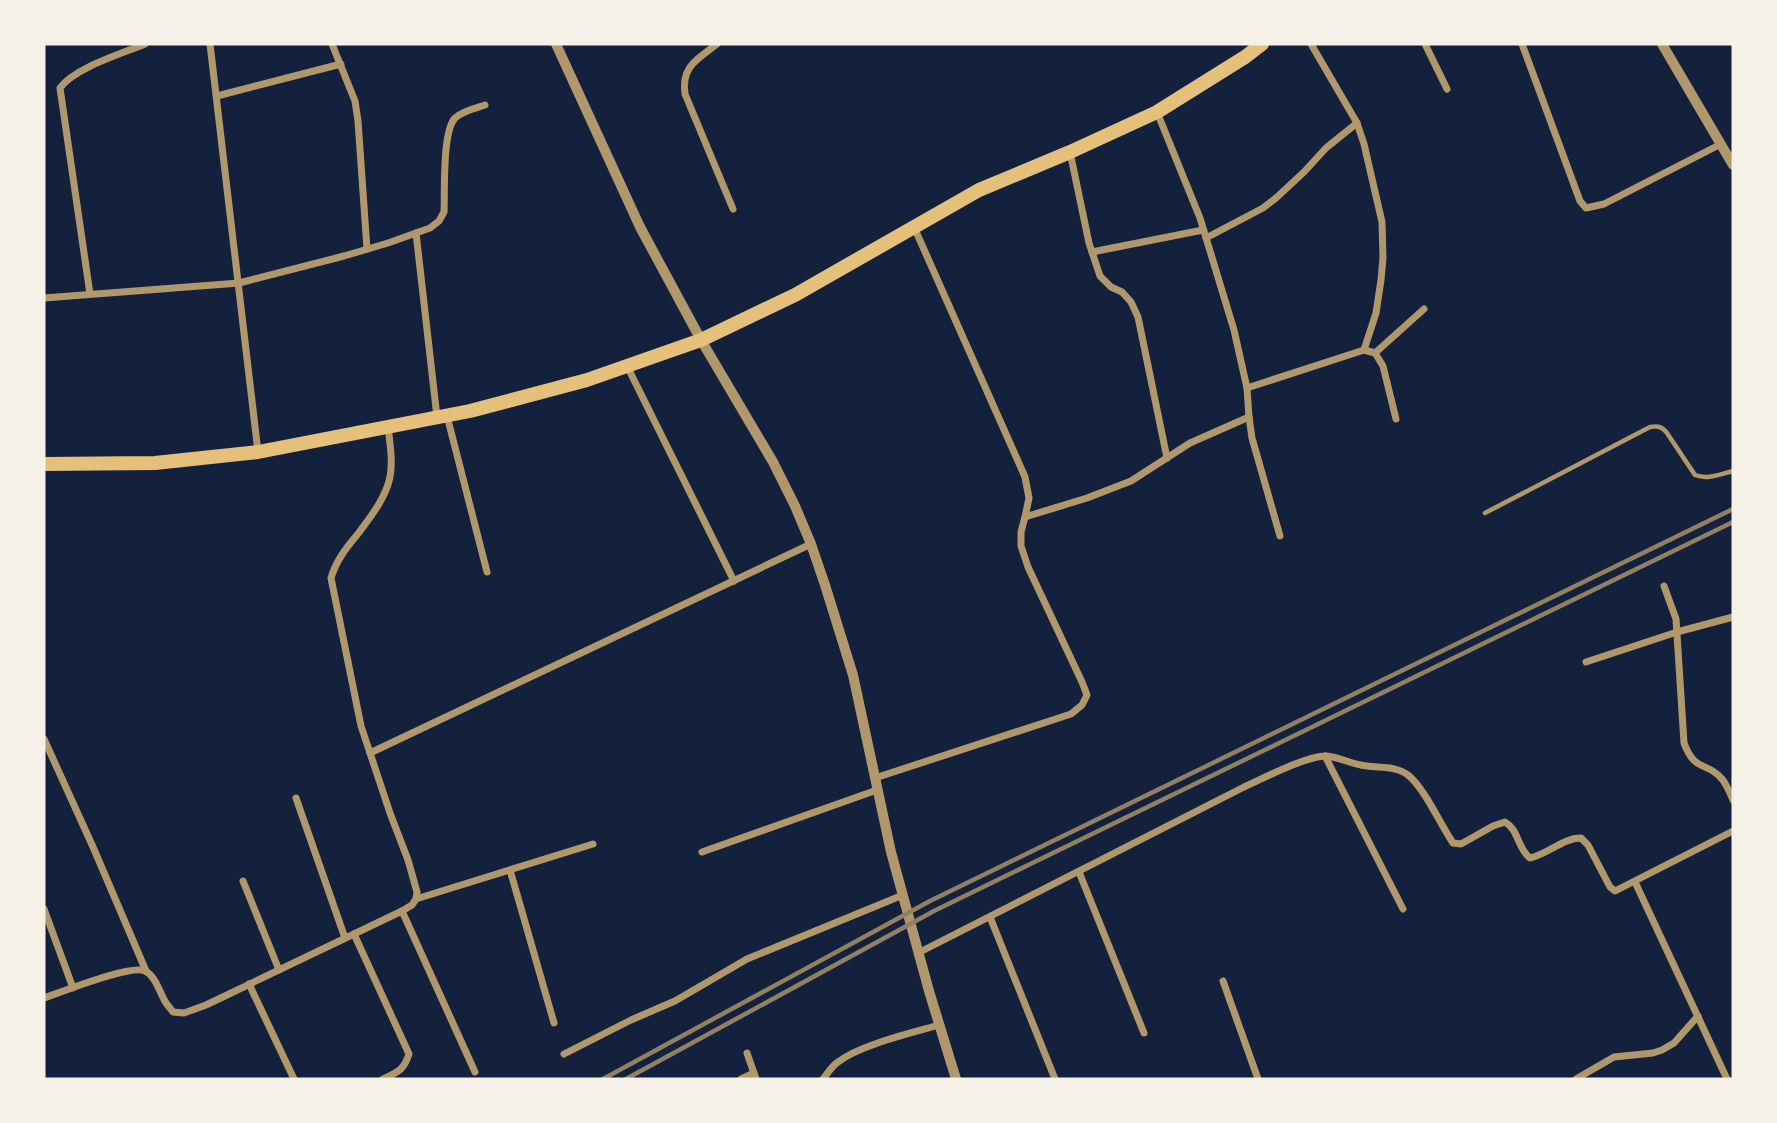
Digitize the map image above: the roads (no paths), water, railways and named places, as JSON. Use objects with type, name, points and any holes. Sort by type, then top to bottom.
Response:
[{"type":"main road","points":[[44,464],[155,463],[258,452],[442,416],[587,380],[701,340],[795,295],[979,190],[1157,112],[1262,44]]},
{"type":"street","points":[[90,294],[60,88],[65,80],[78,72],[145,44]]},
{"type":"street","points":[[210,44],[258,452]]},
{"type":"street","points":[[332,44],[355,101],[367,249]]},
{"type":"street","points":[[556,44],[640,227],[701,340],[773,462],[811,544],[853,675],[891,852],[956,1079]]},
{"type":"street","points":[[717,44],[685,74],[685,93],[733,209]]},
{"type":"street","points":[[1311,44],[1357,123],[1382,222],[1383,258],[1376,313],[1364,350]]},
{"type":"street","points":[[1425,44],[1447,89]]},
{"type":"street","points":[[1522,44],[1580,201],[1586,208],[1604,204],[1721,144]]},
{"type":"street","points":[[1662,44],[1733,165]]},
{"type":"street","points":[[217,96],[341,64]]},
{"type":"street","points":[[44,298],[239,283],[367,249],[430,228],[439,221],[444,212],[446,144],[449,130],[454,119],[485,105]]},
{"type":"street","points":[[1157,112],[1192,197],[1234,330],[1247,388],[1252,438],[1280,536]]},
{"type":"street","points":[[1092,252],[1205,234],[1263,208],[1304,172],[1326,148],[1357,123]]},
{"type":"street","points":[[1070,152],[1092,252],[1100,276],[1111,287],[1122,292],[1131,302],[1138,317],[1167,458]]},
{"type":"street","points":[[702,852],[876,784],[1071,714],[1082,705],[1087,695],[1028,567],[1021,546],[1021,532],[1029,498],[1025,477],[914,227]]},
{"type":"street","points":[[416,233],[442,416],[487,572]]},
{"type":"street","points":[[1375,353],[1424,309]]},
{"type":"street","points":[[1247,388],[1364,350],[1375,353],[1383,366],[1396,419]]},
{"type":"street","points":[[627,366],[734,581]]},
{"type":"street","points":[[1025,517],[1112,490],[1190,443],[1249,416]]},
{"type":"street","points":[[44,739],[146,971],[154,979],[173,1012],[184,1013],[206,1005],[412,905],[417,892],[361,726],[331,578],[342,554],[380,502],[390,480],[392,463],[388,427]]},
{"type":"street","points":[[370,753],[811,544]]},
{"type":"street","points":[[1664,586],[1676,619],[1684,743],[1694,762],[1721,778],[1733,800]]},
{"type":"street","points":[[1586,662],[1733,617]]},
{"type":"street","points":[[1325,756],[1403,909]]},
{"type":"street","points":[[918,953],[1244,787],[1279,771],[1325,756],[1350,764],[1394,769],[1407,774],[1418,786],[1453,843],[1461,844],[1505,822],[1511,826],[1522,852],[1530,858],[1573,838],[1581,838],[1588,845],[1610,887],[1615,891],[1733,831]]},
{"type":"street","points":[[296,798],[345,938]]},
{"type":"street","points":[[416,898],[593,844]]},
{"type":"street","points":[[510,870],[554,1023]]},
{"type":"street","points":[[1079,872],[1144,1033]]},
{"type":"street","points":[[243,881],[279,970]]},
{"type":"street","points":[[1635,882],[1727,1079]]},
{"type":"street","points":[[564,1054],[675,1001],[747,959],[903,895]]},
{"type":"street","points":[[44,909],[73,988]]},
{"type":"street","points":[[402,911],[475,1072]]},
{"type":"street","points":[[990,917],[1055,1079]]},
{"type":"street","points":[[354,934],[409,1054],[405,1065],[383,1079]]},
{"type":"street","points":[[44,998],[119,972],[135,969],[146,971]]},
{"type":"street","points":[[1223,981],[1258,1079]]},
{"type":"street","points":[[249,984],[294,1079]]},
{"type":"street","points":[[1576,1079],[1614,1057],[1662,1050],[1674,1043],[1698,1016]]},
{"type":"street","points":[[823,1079],[838,1062],[857,1052],[883,1041],[939,1025]]},
{"type":"street","points":[[741,1079],[755,1076],[747,1053]]},
{"type":"lane","points":[[1485,513],[1650,427],[1663,428],[1695,475],[1709,477],[1733,471]]},
{"type":"railway","points":[[603,1079],[930,901],[1733,509]]},
{"type":"railway","points":[[626,1079],[934,911],[1733,522]]}]
